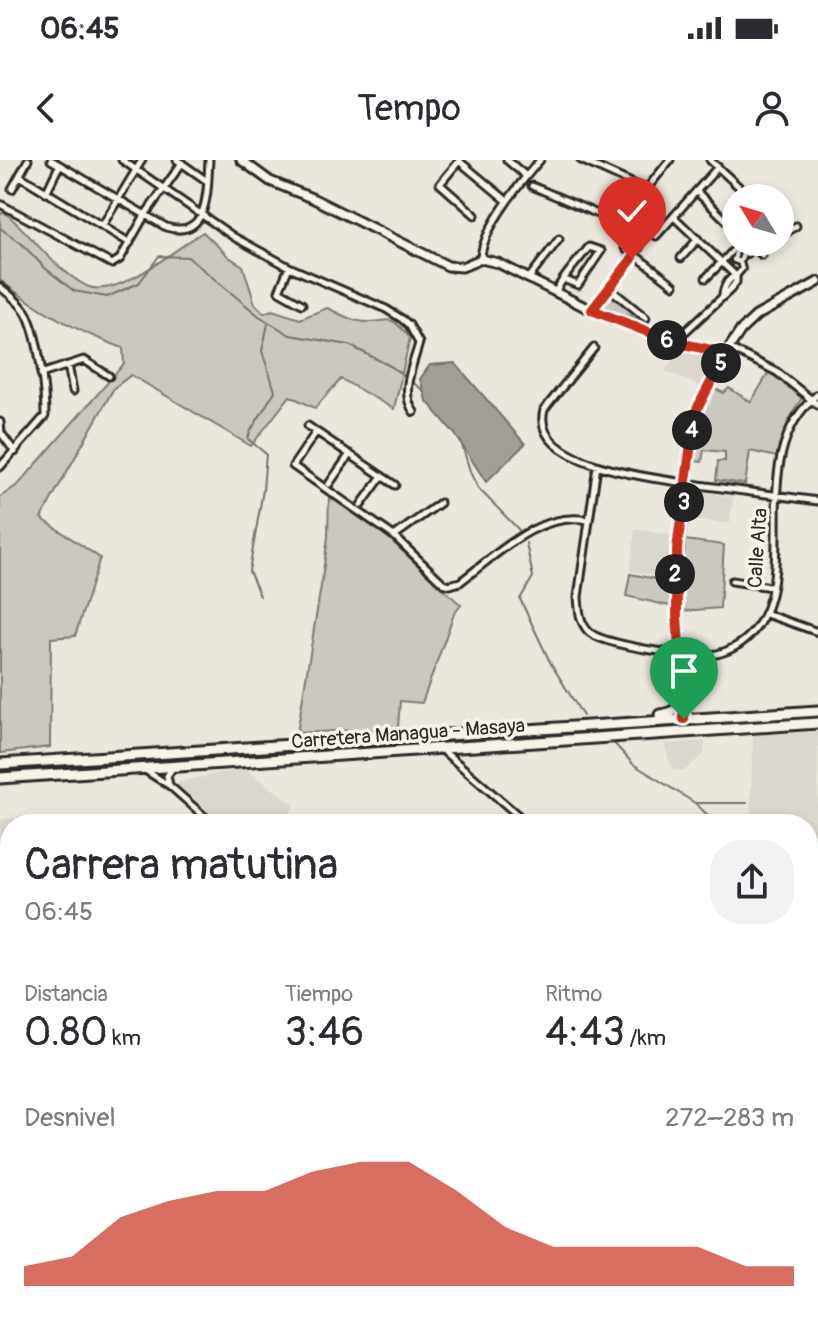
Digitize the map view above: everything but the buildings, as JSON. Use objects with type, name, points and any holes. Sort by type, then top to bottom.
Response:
[{"type":"highway","points":[[642,722],[672,713],[683,701],[694,714],[707,717]]},
{"type":"highway","name":"Carretera Managua - Masaya","points":[[0,764],[818,711]]},
{"type":"highway","points":[[628,736],[639,731],[676,728],[681,726],[684,719],[691,727],[737,728]]},
{"type":"highway","name":"Carretera Managua - Masaya","points":[[0,778],[818,723]]},
{"type":"street","points":[[12,189],[28,160]]},
{"type":"street","points":[[51,160],[176,230],[194,224],[202,215],[209,160]]},
{"type":"street","points":[[122,160],[234,237],[289,267],[386,309],[409,325],[419,343],[411,361],[409,377],[408,405],[414,412]]},
{"type":"street","points":[[102,226],[142,160]]},
{"type":"street","points":[[241,160],[270,181],[314,199],[448,266],[462,267],[481,259],[498,263],[592,310],[674,342],[728,350],[777,372],[818,405]]},
{"type":"street","points":[[475,215],[440,184],[460,160],[506,200]]},
{"type":"street","points":[[507,160],[526,176]]},
{"type":"street","points":[[481,259],[484,243],[506,200],[540,160]]},
{"type":"street","points":[[581,160],[645,189]]},
{"type":"street","points":[[619,223],[670,160]]},
{"type":"street","points":[[710,160],[736,184]]},
{"type":"street","points":[[0,204],[112,264],[120,259],[180,162],[207,181]]},
{"type":"street","points":[[46,193],[59,166]]},
{"type":"street","points":[[656,236],[718,167]]},
{"type":"street","points":[[20,176],[130,243]]},
{"type":"street","points":[[532,186],[619,223],[640,242],[592,310]]},
{"type":"street","points":[[696,191],[722,216]]},
{"type":"street","points":[[674,217],[736,276]]},
{"type":"street","points":[[624,230],[625,247],[674,285]]},
{"type":"street","points":[[626,240],[633,236]]},
{"type":"street","points":[[529,278],[559,239]]},
{"type":"street","points":[[681,258],[698,239]]},
{"type":"street","points":[[556,291],[563,279],[589,247],[601,251],[578,285],[563,279]]},
{"type":"street","points":[[706,278],[728,256]]},
{"type":"street","points":[[735,256],[734,260],[740,262]]},
{"type":"street","points":[[674,342],[736,282],[736,276],[742,269],[740,262],[743,256]]},
{"type":"street","points":[[289,267],[279,291],[302,304]]},
{"type":"street","points":[[684,719],[675,575],[695,413],[741,330],[756,316],[818,282]]},
{"type":"street","points":[[0,287],[27,314],[41,374],[45,416],[0,467]]},
{"type":"street","points":[[609,288],[646,318]]},
{"type":"street","points":[[594,348],[544,409],[541,418],[543,431],[562,450],[597,466],[641,477],[818,501]]},
{"type":"street","points":[[41,374],[89,361],[109,376]]},
{"type":"street","points":[[68,365],[73,391]]},
{"type":"street","name":"Calle Alta","points":[[597,466],[578,597],[580,617],[586,629],[604,640],[679,653],[698,656],[725,652],[748,639],[766,614],[771,587],[778,468],[800,411],[818,394]]},
{"type":"street","points":[[0,422],[1,433],[15,452]]},
{"type":"street","points":[[308,426],[395,485]]},
{"type":"street","points":[[316,432],[293,466],[394,536],[443,583],[450,585],[460,582],[544,523],[564,517],[588,520]]},
{"type":"street","points":[[329,484],[350,454]]},
{"type":"street","points":[[361,505],[382,476]]},
{"type":"street","points":[[394,536],[440,503]]},
{"type":"street","points":[[732,581],[771,587]]},
{"type":"street","points":[[766,614],[818,632]]},
{"type":"street","points":[[441,749],[516,814]]},
{"type":"street","points":[[170,786],[167,776],[173,767]]},
{"type":"street","points":[[141,769],[170,786],[202,814]]},
{"type":"shaded area","points":[[4,212],[61,268],[89,287],[102,288],[132,279],[203,232],[243,266],[255,304],[264,313],[272,310],[300,319],[327,308],[358,321],[386,320],[396,323],[410,338],[394,409],[341,379],[315,408],[290,396],[251,446],[131,375],[114,388],[41,518],[100,558],[75,636],[51,638],[50,747],[0,753],[0,497],[19,484],[124,364],[123,348],[58,319],[0,280],[0,214]]},
{"type":"shaded area","points":[[609,292],[641,317],[640,320],[626,314],[637,323],[600,308],[599,304],[604,305],[603,300]]},
{"type":"shaded area","points":[[680,349],[720,356],[704,388],[665,371]]},
{"type":"shaded area","points":[[455,363],[525,444],[486,482],[455,434],[426,400],[420,379],[430,365]]},
{"type":"shaded area","points":[[769,372],[802,398],[790,419],[777,457],[750,451],[745,484],[716,480],[718,461],[725,461],[725,452],[704,450],[702,462],[694,461],[700,413],[713,388],[724,393],[729,388],[751,402]]},
{"type":"shaded area","points":[[692,491],[733,497],[730,523],[689,520]]},
{"type":"shaded area","points":[[329,495],[382,532],[461,605],[454,614],[422,703],[400,701],[398,728],[297,733],[328,537]]},
{"type":"shaded area","points":[[635,529],[675,536],[672,579],[630,571]]},
{"type":"shaded area","points":[[685,540],[724,545],[720,608],[683,611]]},
{"type":"shaded area","points":[[630,574],[672,582],[670,606],[626,596]]},
{"type":"shaded area","points":[[818,732],[818,814],[750,814],[753,735]]},
{"type":"shaded area","points":[[705,741],[704,754],[685,770],[672,770],[664,744]]},
{"type":"shaded area","points":[[244,768],[295,805],[288,814],[212,814],[175,783]]},
{"type":"waterway","points":[[235,160],[257,176]]},
{"type":"waterway","points":[[277,188],[308,200]]},
{"type":"waterway","points":[[328,210],[347,220]]},
{"type":"waterway","points":[[0,228],[74,291],[107,297],[139,283],[159,256],[188,257],[259,316],[290,335],[349,345],[392,367],[424,391]]},
{"type":"waterway","points":[[414,253],[452,273]]},
{"type":"waterway","points":[[260,596],[249,571],[266,454],[248,439],[275,391],[262,351],[268,324]]},
{"type":"waterway","points":[[461,442],[478,488],[519,530]]},
{"type":"waterway","points":[[526,543],[533,577],[520,599],[550,662],[583,716]]},
{"type":"waterway","points":[[613,742],[633,764],[695,803],[747,803]]},
{"type":"waterway","points":[[695,803],[707,814]]},
{"type":"route","points":[[632,259],[592,310],[674,342],[726,353],[695,413],[677,549],[675,575],[684,719]]}]
